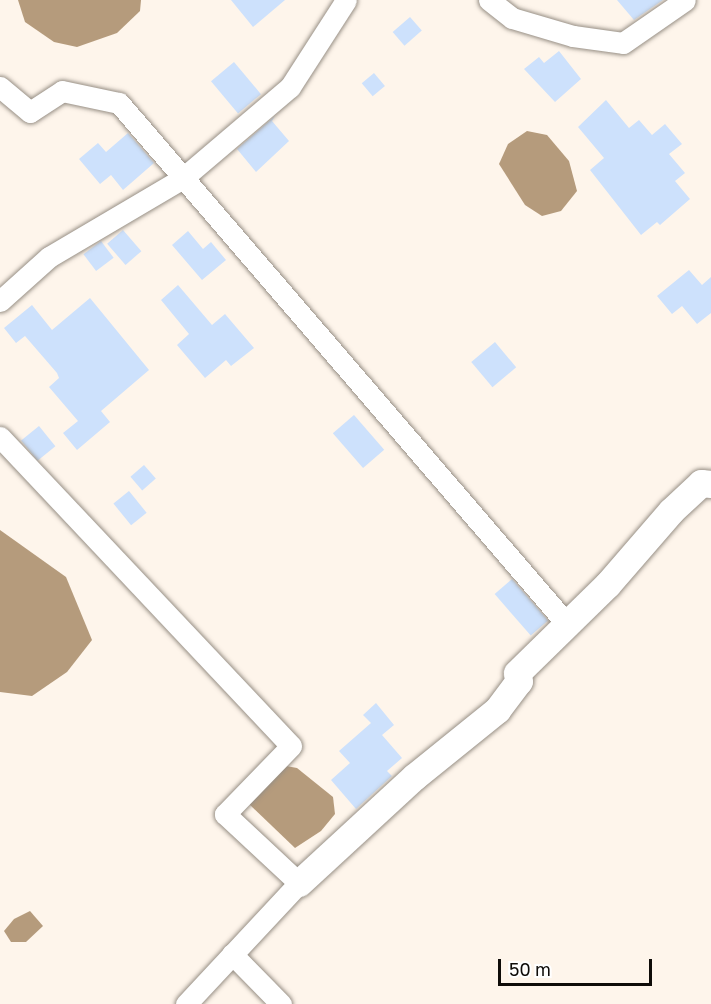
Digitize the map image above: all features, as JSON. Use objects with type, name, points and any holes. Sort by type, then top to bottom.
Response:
[{"type":"street","points":[[0,301],[49,257],[183,178],[290,87],[346,0]]},
{"type":"street","points":[[489,0],[512,18],[573,36],[623,43],[685,0]]},
{"type":"street","points":[[0,87],[30,112],[62,91],[119,103],[567,624]]},
{"type":"street","points":[[0,437],[291,746],[225,813],[299,883]]},
{"type":"street","points":[[186,1004],[299,883],[414,777],[497,710],[519,681],[517,673],[607,585],[671,512],[701,483],[711,484]]},
{"type":"street","points":[[232,954],[281,1004]]},
{"type":"shaded area","points":[[18,0],[141,0],[140,11],[117,33],[77,47],[54,42],[25,22]]},
{"type":"shaded area","points":[[527,131],[547,135],[569,161],[577,191],[561,211],[542,216],[525,205],[499,164],[508,144]]},
{"type":"shaded area","points":[[0,530],[66,577],[92,640],[67,672],[32,696],[0,692]]},
{"type":"shaded area","points":[[286,766],[297,768],[333,797],[335,814],[321,831],[295,848],[248,803]]},
{"type":"shaded area","points":[[30,911],[43,926],[26,942],[11,942],[4,931],[14,919]]},
{"type":"building","points":[[231,0],[285,0],[253,27]]},
{"type":"building","points":[[617,0],[663,0],[634,20]]},
{"type":"building","points":[[410,17],[422,31],[404,46],[393,32]]},
{"type":"building","points":[[559,51],[581,79],[555,102],[524,69],[539,57],[544,63]]},
{"type":"building","points":[[234,62],[261,94],[238,113],[211,81]]},
{"type":"building","points":[[374,73],[385,86],[373,96],[362,83]]},
{"type":"building","points":[[606,100],[629,128],[639,120],[652,135],[665,124],[682,144],[669,154],[685,173],[675,181],[690,199],[660,225],[657,222],[641,235],[590,170],[604,158],[578,127]]},
{"type":"building","points":[[275,116],[272,121],[289,141],[256,172],[237,149]]},
{"type":"building","points":[[128,133],[154,163],[123,190],[111,175],[100,184],[79,159],[98,143],[106,152]]},
{"type":"building","points":[[123,230],[141,251],[126,265],[107,244]]},
{"type":"building","points":[[188,231],[203,249],[211,242],[226,260],[202,280],[172,245]]},
{"type":"building","points":[[101,241],[114,258],[96,271],[83,254]]},
{"type":"building","points":[[689,270],[702,285],[711,277],[711,313],[697,324],[682,306],[672,314],[657,296]]},
{"type":"building","points":[[178,285],[212,325],[225,314],[254,348],[231,366],[226,360],[205,378],[177,345],[189,334],[161,300]]},
{"type":"building","points":[[90,298],[149,370],[101,411],[110,422],[77,450],[63,433],[78,421],[49,387],[59,378],[57,373],[25,336],[16,343],[4,328],[32,305],[52,330]]},
{"type":"building","points":[[495,342],[516,367],[492,387],[471,362]]},
{"type":"building","points":[[354,415],[384,450],[363,468],[333,433]]},
{"type":"building","points":[[39,426],[55,446],[37,461],[21,440]]},
{"type":"building","points":[[144,465],[156,479],[142,490],[130,477]]},
{"type":"building","points":[[129,491],[147,513],[131,525],[113,504]]},
{"type":"building","points":[[512,579],[548,621],[531,636],[495,594]]},
{"type":"building","points":[[376,703],[394,725],[382,735],[402,758],[387,771],[392,776],[356,809],[331,780],[350,763],[339,751],[371,723],[363,715]]}]
